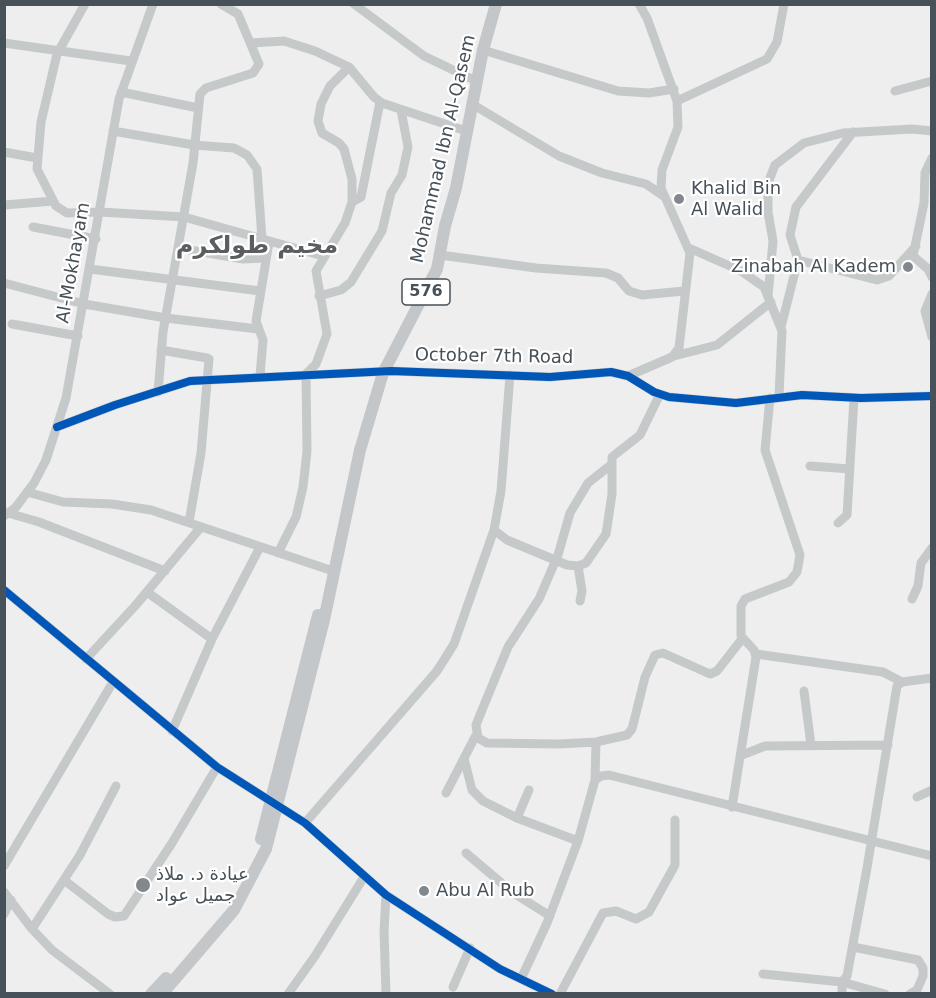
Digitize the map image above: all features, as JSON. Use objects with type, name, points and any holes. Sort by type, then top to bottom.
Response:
[{"type":"main road","name":"Mohammad Ibn Al-Qasem","points":[[162,993],[234,910],[266,849],[274,803],[316,619],[333,571],[360,450],[384,371],[426,292],[440,255],[476,81],[496,4]]},
{"type":"main road","name":"Mohammad Ibn Al-Qasem","points":[[151,993],[202,937],[240,886],[256,855],[274,803]]},
{"type":"street","points":[[85,4],[56,51],[41,122],[37,158],[39,174],[60,210],[67,213],[100,212],[184,217],[323,256]]},
{"type":"street","name":"Al-Mokhayam","points":[[6,515],[27,492],[46,460],[66,398],[121,92],[153,4]]},
{"type":"street","points":[[158,392],[161,350],[184,217],[198,108],[203,89],[239,80],[256,71],[259,61],[238,14],[221,4]]},
{"type":"street","points":[[354,4],[424,56],[476,81]]},
{"type":"street","points":[[639,4],[674,88],[677,101],[678,127],[662,170],[661,188],[689,248],[680,345],[674,356]]},
{"type":"street","points":[[677,101],[767,59],[777,42],[784,4]]},
{"type":"street","points":[[251,43],[284,41],[315,51],[350,66],[380,102],[466,131]]},
{"type":"street","points":[[4,44],[131,61]]},
{"type":"street","points":[[483,50],[618,92],[649,93],[674,88]]},
{"type":"street","points":[[278,553],[296,516],[303,487],[307,451],[306,375],[316,364],[327,334],[316,271],[323,256],[345,224],[352,202],[352,179],[344,149],[339,143],[322,133],[318,125],[321,104],[330,86],[350,66]]},
{"type":"street","points":[[895,91],[932,81]]},
{"type":"street","points":[[121,92],[198,108]]},
{"type":"street","points":[[352,202],[361,197],[380,102]]},
{"type":"street","points":[[472,104],[558,156],[602,173],[646,184],[665,197]]},
{"type":"street","points":[[319,296],[341,290],[351,282],[382,231],[391,193],[402,175],[408,147],[401,110]]},
{"type":"street","points":[[113,131],[194,145],[234,148],[250,157],[256,169],[266,241],[266,258],[256,321],[263,340],[260,376]]},
{"type":"street","points":[[628,376],[674,356],[717,345],[769,299],[773,241],[768,212],[768,183],[772,169],[804,143],[853,132],[932,131]]},
{"type":"street","points":[[476,735],[487,743],[596,742],[630,732],[645,677],[655,655],[663,653],[711,674],[717,671],[742,639],[742,602],[789,582],[797,572],[800,555],[765,450],[774,397],[781,327],[798,260],[790,235],[796,207],[853,132]]},
{"type":"street","points":[[4,152],[37,158]]},
{"type":"street","points":[[932,158],[926,173],[924,203],[913,256],[928,269],[932,277]]},
{"type":"street","points":[[4,205],[53,201]]},
{"type":"street","points":[[33,227],[96,239]]},
{"type":"street","points":[[798,260],[877,280],[890,276],[916,246]]},
{"type":"street","points":[[178,248],[243,259],[266,258]]},
{"type":"street","points":[[689,248],[757,281],[769,299],[781,327]]},
{"type":"street","points":[[440,255],[536,268],[606,273],[618,278],[629,291],[642,295],[684,291]]},
{"type":"street","points":[[90,269],[260,291]]},
{"type":"street","points":[[4,283],[84,304],[166,318],[258,329]]},
{"type":"street","points":[[932,294],[925,317],[932,337]]},
{"type":"street","points":[[12,324],[78,336]]},
{"type":"street","points":[[161,350],[208,359],[209,380],[196,488],[189,522]]},
{"type":"street","name":"October 7th Road","points":[[57,427],[190,381],[384,371],[550,377],[611,372],[628,376],[660,394],[736,403],[774,397],[932,396]]},
{"type":"street","points":[[305,823],[443,663],[458,635],[494,530],[501,491],[510,375]]},
{"type":"street","points":[[494,530],[507,540],[556,560],[578,566],[589,559],[606,534],[612,494],[614,453],[640,435],[660,394]]},
{"type":"street","points":[[838,523],[848,515],[854,398]]},
{"type":"street","points":[[446,794],[476,735],[476,724],[508,647],[539,599],[556,560],[563,531],[573,507],[593,477],[612,464]]},
{"type":"street","points":[[810,466],[850,469]]},
{"type":"street","points":[[27,492],[63,502],[135,507],[189,522],[333,571]]},
{"type":"street","points":[[6,515],[39,522],[165,571]]},
{"type":"street","points":[[86,659],[147,592],[201,527]]},
{"type":"street","points":[[172,730],[212,639],[260,547]]},
{"type":"street","points":[[912,599],[921,563],[932,548]]},
{"type":"street","points":[[578,566],[582,591],[580,602]]},
{"type":"street","points":[[147,592],[212,639]]},
{"type":"street","points":[[6,595],[217,766],[305,823],[386,895],[533,989],[552,993]]},
{"type":"street","points":[[742,639],[756,654],[883,672],[902,682]]},
{"type":"street","points":[[732,807],[742,755],[756,654]]},
{"type":"street","points":[[842,993],[842,982],[847,976],[853,947],[897,686],[902,682],[932,678]]},
{"type":"street","points":[[4,866],[113,682]]},
{"type":"street","points":[[804,691],[811,745]]},
{"type":"street","points":[[520,979],[550,916],[578,841],[595,780],[596,742]]},
{"type":"street","points":[[742,755],[763,746],[888,745]]},
{"type":"street","points":[[464,758],[472,790],[483,801],[517,818],[578,841]]},
{"type":"street","points":[[64,880],[108,914],[115,917],[124,916],[217,766]]},
{"type":"street","points":[[595,780],[609,775],[932,856]]},
{"type":"street","points":[[32,929],[64,880],[116,786]]},
{"type":"street","points":[[517,818],[529,790]]},
{"type":"street","points":[[917,797],[932,790]]},
{"type":"street","points":[[560,993],[603,913],[616,910],[636,919],[649,912],[675,865],[675,820]]},
{"type":"street","points":[[465,853],[512,892],[550,916]]},
{"type":"street","points":[[288,993],[321,948],[364,877]]},
{"type":"street","points":[[4,891],[32,929],[52,950],[110,993]]},
{"type":"street","points":[[386,895],[384,932],[386,993]]},
{"type":"street","points":[[4,914],[11,900]]},
{"type":"street","points":[[853,947],[918,960],[923,966],[923,976],[917,990],[910,993]]},
{"type":"street","points":[[453,987],[470,948]]},
{"type":"street","points":[[763,974],[842,982],[885,993]]},
{"type":"cycle path","points":[[57,427],[115,405],[190,381],[391,371],[550,377],[611,372],[628,376],[654,392],[669,397],[736,403],[802,395],[861,398],[932,396]]},
{"type":"cycle path","points":[[4,590],[217,767],[305,823],[386,895],[500,969],[552,994]]},
{"type":"place","name":"Khalid Bin Al Walid","points":[[679,199]]},
{"type":"place","name":"Zinabah Al Kadem","points":[[908,267]]},
{"type":"place","name":"عيادة د. ملاذ جميل عواد","points":[[143,885]]},
{"type":"place","name":"Abu Al Rub","points":[[424,891]]},
{"type":"district","name":"مخيم طولكرم","points":[[257,247]]}]
